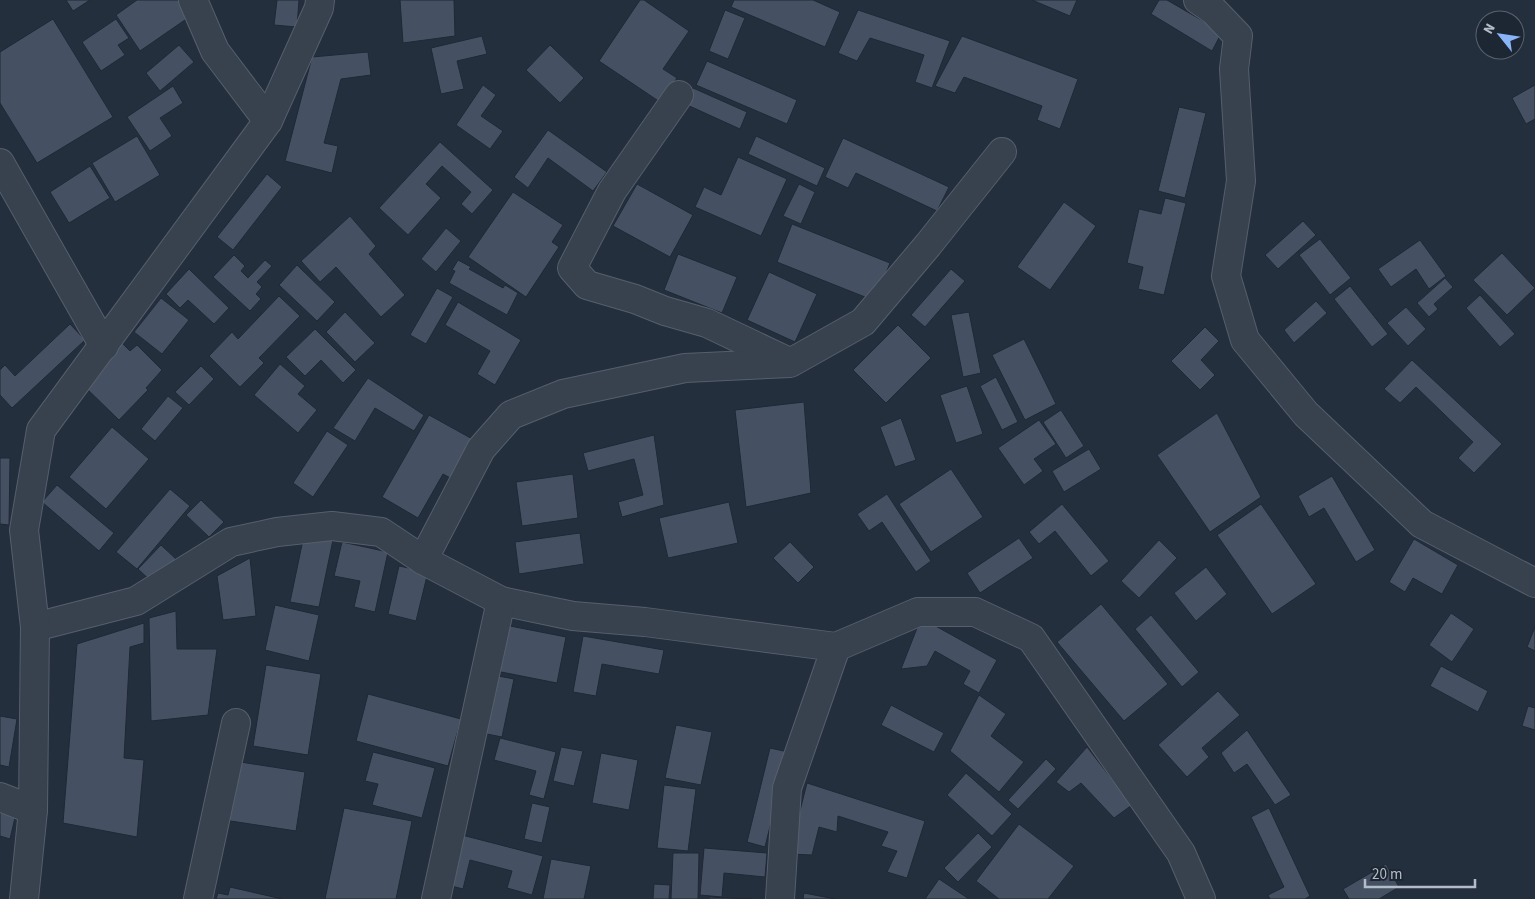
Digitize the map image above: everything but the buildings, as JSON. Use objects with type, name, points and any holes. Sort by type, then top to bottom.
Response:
[{"type":"street","points":[[194,0],[215,51],[268,122]]},
{"type":"street","points":[[24,899],[33,810],[35,627],[24,530],[41,430],[268,122],[319,8],[320,0]]},
{"type":"street","points":[[1198,0],[1214,12],[1238,36],[1234,69],[1241,181],[1226,276],[1246,340],[1306,414],[1422,524],[1535,583]]},
{"type":"street","points":[[679,95],[612,191],[572,268],[587,285],[708,324],[790,362]]},
{"type":"street","points":[[423,560],[481,449],[510,415],[563,394],[685,368],[790,362],[863,322],[1002,152]]},
{"type":"street","points":[[0,163],[104,346]]},
{"type":"street","points":[[35,627],[136,601],[231,542],[277,532],[332,526],[382,532],[423,560],[501,601],[573,616],[645,622],[836,647],[918,612],[975,612],[1030,638],[1181,853],[1201,899]]},
{"type":"street","points":[[436,899],[501,601]]},
{"type":"street","points":[[780,899],[787,788],[836,647]]},
{"type":"street","points":[[198,899],[236,723]]},
{"type":"street","points":[[0,797],[33,810]]}]
